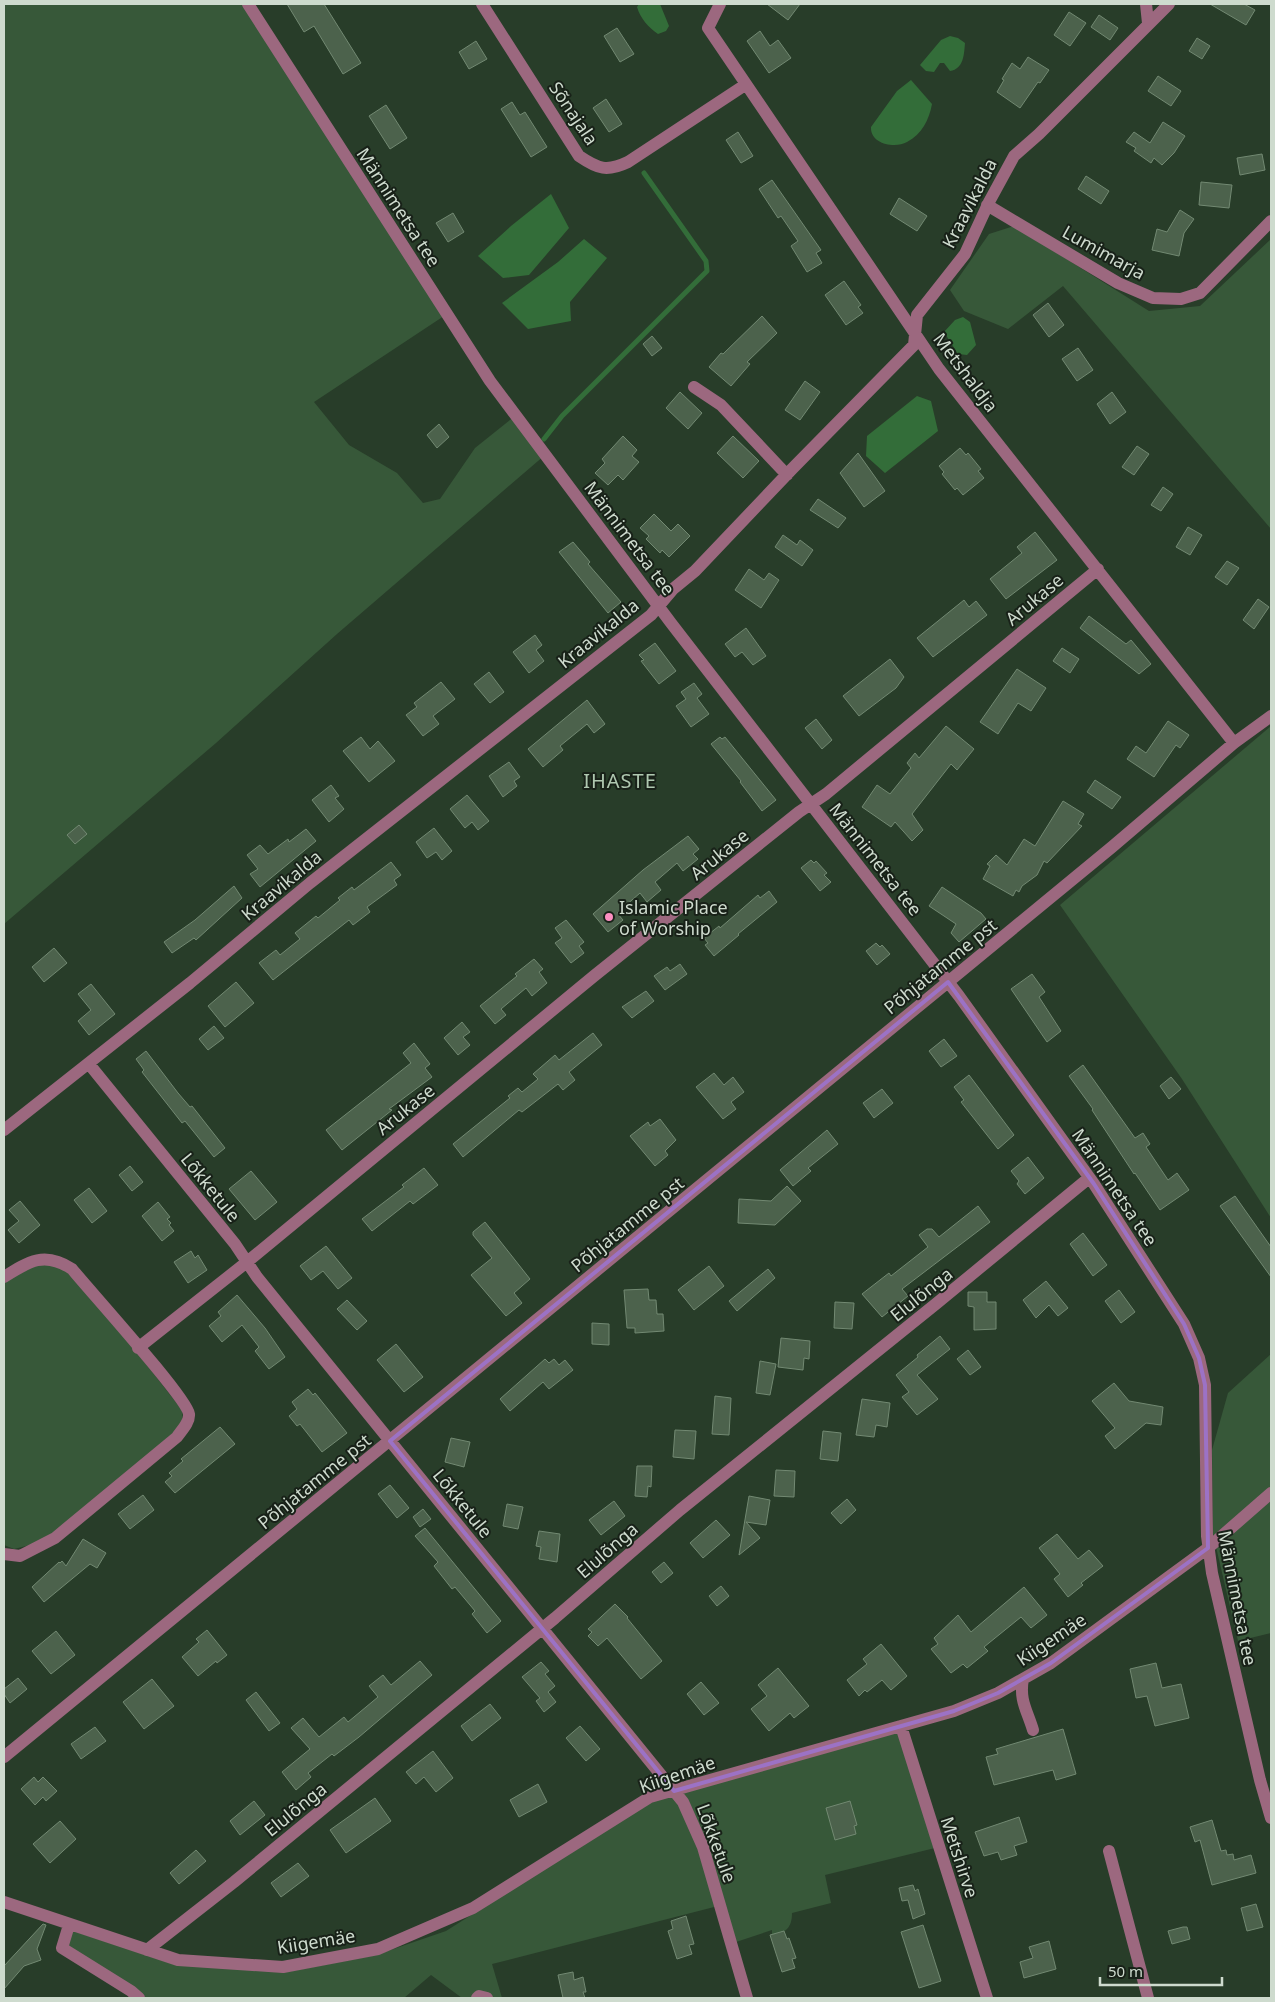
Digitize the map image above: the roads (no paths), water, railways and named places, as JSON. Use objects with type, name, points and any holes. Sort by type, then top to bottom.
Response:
[{"type":"street","name":"Männimetsa tee","points":[[248,4],[490,381],[659,606],[948,982],[1089,1178],[1184,1324],[1199,1358],[1205,1385],[1208,1548],[1212,1573],[1271,1818]]},
{"type":"street","name":"Sõnajala","points":[[482,4],[579,156],[595,167],[615,168],[628,162],[745,85]]},
{"type":"street","name":"Metshaldja","points":[[720,4],[708,28],[939,369],[1234,743]]},
{"type":"street","points":[[1146,4],[1148,23]]},
{"type":"street","name":"Kraavikalda","points":[[4,1130],[190,984],[310,883],[651,615],[673,588],[695,571],[914,345],[916,315],[965,254],[1014,156],[1169,4]]},
{"type":"street","name":"Lumimarja","points":[[988,205],[1118,283],[1153,298],[1181,299],[1200,293],[1271,221]]},
{"type":"street","points":[[694,387],[721,406],[787,475]]},
{"type":"street","name":"Arukase","points":[[138,1348],[247,1262],[594,976],[826,794],[1098,569]]},
{"type":"street","name":"Põhjatamme pst","points":[[4,1757],[1112,847],[1234,743],[1271,716]]},
{"type":"street","name":"Lõkketule","points":[[89,1064],[235,1244],[257,1277],[683,1802],[703,1847],[748,1998]]},
{"type":"street","name":"Elulõnga","points":[[147,1950],[542,1628],[680,1510],[937,1304],[1089,1178]]},
{"type":"street","points":[[4,1277],[33,1260],[52,1259],[62,1262],[72,1269],[186,1406],[189,1414],[187,1423],[176,1437],[55,1538],[20,1556],[4,1554]]},
{"type":"street","name":"Kiigemäe","points":[[4,1902],[178,1960],[283,1967],[378,1949],[473,1908],[650,1797],[954,1711],[998,1693],[1051,1663],[1208,1548],[1271,1493]]},
{"type":"street","points":[[1023,1679],[1022,1702],[1033,1730]]},
{"type":"street","name":"Metshirve","points":[[900,1726],[987,1998]]},
{"type":"street","points":[[1109,1851],[1148,1998]]},
{"type":"street","points":[[69,1925],[62,1948],[131,1991],[139,1998]]},
{"type":"street","points":[[477,1998],[479,1996],[487,1998]]},
{"type":"waterway","points":[[544,439],[562,416],[707,271],[706,261],[644,173]]},
{"type":"place","name":"Islamic Place of Worship","points":[[609,917]]},
{"type":"district","name":"IHASTE","points":[[620,780]]}]
